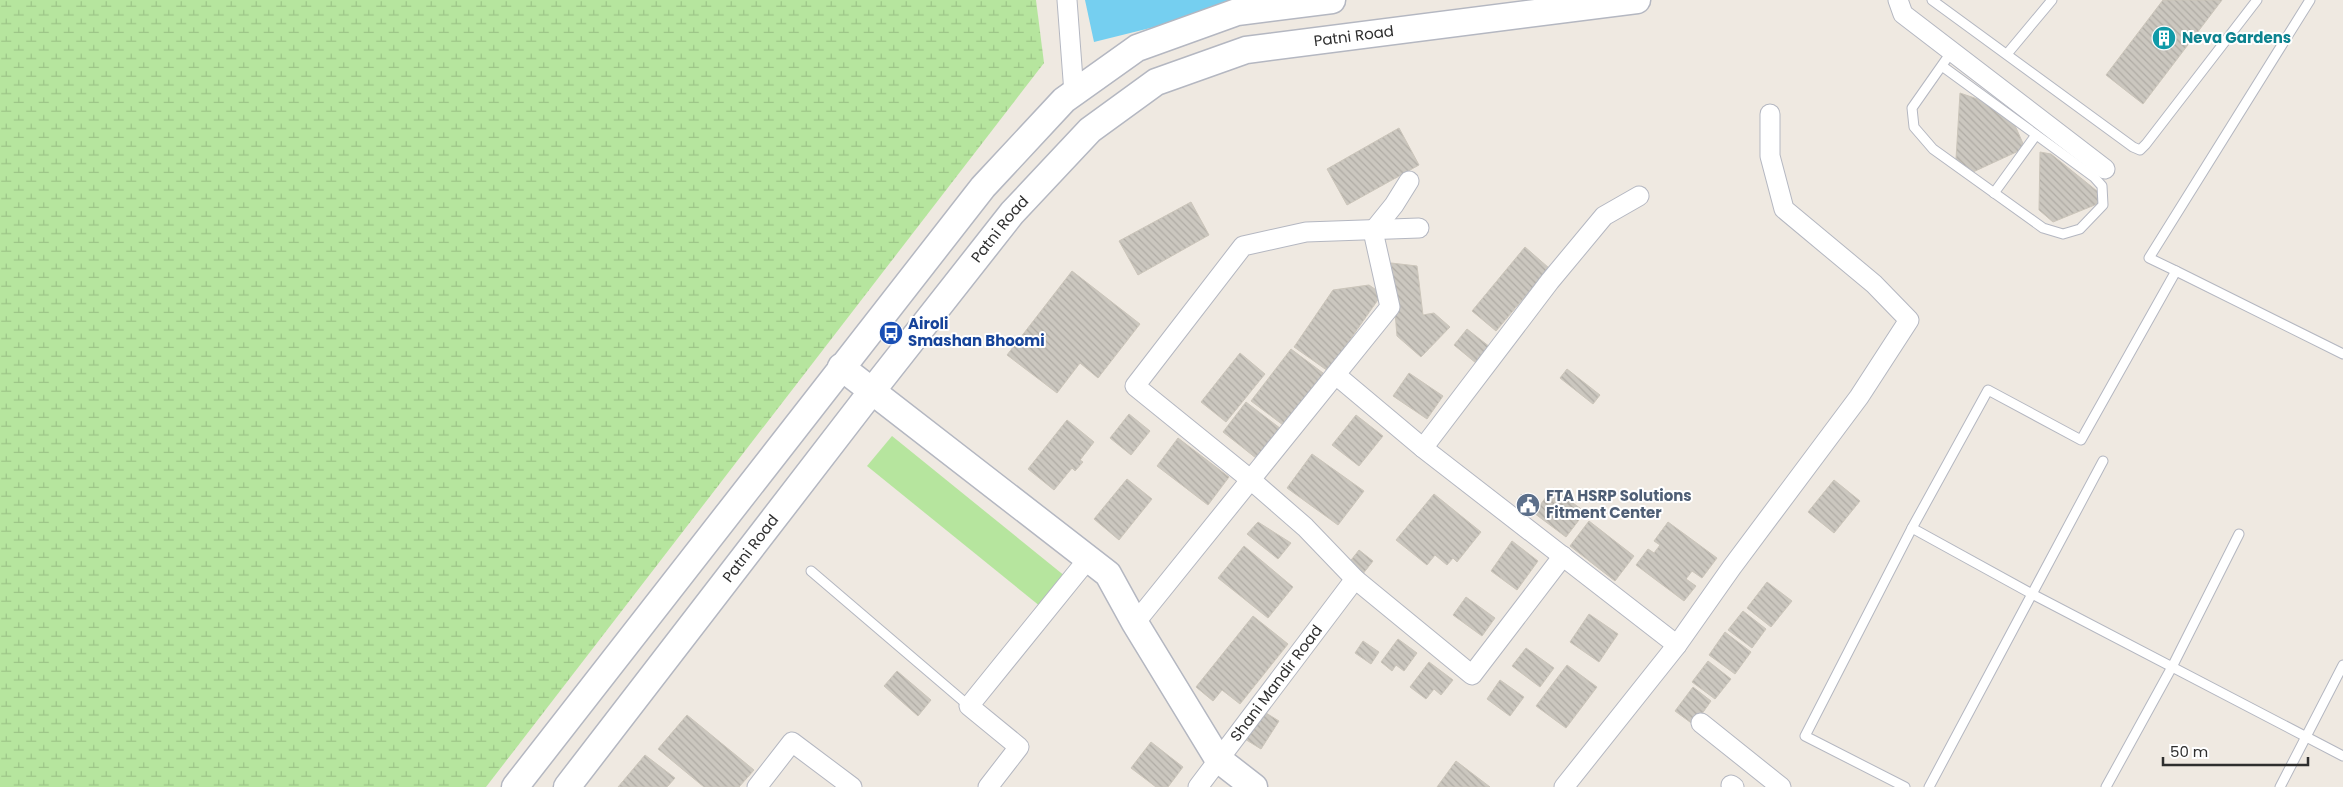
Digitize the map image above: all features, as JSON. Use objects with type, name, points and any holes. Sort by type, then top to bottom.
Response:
[{"type":"main road","points":[[515,787],[983,187],[1064,100],[1137,48],[1146,44],[1237,12],[1332,0]]},
{"type":"main road","name":"Patni Road","points":[[567,787],[872,391],[1012,213],[1090,130],[1156,82],[1246,50],[1637,0]]},
{"type":"main road","points":[[841,367],[1108,574],[1135,623],[1218,759],[1254,787]]},
{"type":"street","points":[[1067,0],[1074,93]]},
{"type":"street","points":[[1898,0],[1903,14],[1947,59],[2074,154],[2105,169]]},
{"type":"street","points":[[1564,787],[1677,645],[1732,567],[1859,397],[1909,320],[1874,284],[1784,209],[1770,156],[1770,114]]},
{"type":"street","points":[[1373,230],[1394,205],[1409,181]]},
{"type":"street","points":[[1423,448],[1550,281],[1604,216],[1639,196]]},
{"type":"street","points":[[1419,228],[1306,232],[1243,246],[1135,386],[1251,480],[1305,527],[1356,579],[1472,675],[1563,556]]},
{"type":"street","points":[[1135,623],[1390,308],[1373,230]]},
{"type":"street","points":[[1336,375],[1423,448],[1677,645]]},
{"type":"street","points":[[988,787],[1019,747],[969,706],[1088,559]]},
{"type":"street","name":"Shani Mandir Road","points":[[1198,787],[1356,579]]},
{"type":"street","points":[[1701,722],[1781,787]]},
{"type":"street","points":[[757,787],[792,742],[852,787]]},
{"type":"lane","points":[[1932,0],[2133,147],[2140,150],[2257,0]]},
{"type":"lane","points":[[2008,54],[2052,0]]},
{"type":"lane","points":[[2310,0],[2149,258],[2343,354]]},
{"type":"lane","points":[[1947,59],[2036,135],[2074,154],[2102,186],[2103,205],[2080,229],[2063,234],[2043,228],[1994,193],[1933,149],[1914,127],[1912,108],[1947,59]]},
{"type":"lane","points":[[1994,193],[2036,135]]},
{"type":"lane","points":[[1905,787],[1805,736],[1912,528],[1988,390],[2081,440],[2176,271]]},
{"type":"lane","points":[[1929,787],[2104,461]]},
{"type":"lane","points":[[1912,528],[2032,594],[2343,756]]},
{"type":"lane","points":[[2106,787],[2172,667],[2239,534]]},
{"type":"lane","points":[[811,571],[969,706]]},
{"type":"lane","points":[[2280,787],[2343,665]]},
{"type":"green space","points":[[0,0],[1036,0],[1044,63],[486,787],[0,787]]},
{"type":"green space","points":[[892,436],[1071,581],[1046,611],[867,466]]},
{"type":"water","points":[[1085,0],[1263,0],[1094,42]]},
{"type":"building","name":"Neva Gardens","points":[[2163,0],[2222,0],[2143,104],[2106,75]]},
{"type":"building","points":[[1960,93],[1989,103],[2013,121],[2025,148],[1973,172],[1956,159]]},
{"type":"building","points":[[1399,128],[1419,165],[1347,205],[1327,169]]},
{"type":"building","points":[[2040,152],[2051,154],[2097,191],[2102,202],[2053,222],[2039,210]]},
{"type":"building","points":[[1191,202],[1209,235],[1138,275],[1119,241]]},
{"type":"building","points":[[1525,247],[1549,268],[1496,331],[1472,311]]},
{"type":"building","points":[[1391,263],[1417,266],[1423,315],[1434,313],[1450,327],[1421,357],[1397,336]]},
{"type":"building","points":[[1072,271],[1140,324],[1098,378],[1080,363],[1057,393],[1007,355]]},
{"type":"building","points":[[1369,285],[1382,294],[1328,371],[1294,347],[1333,290]]},
{"type":"building","points":[[1467,329],[1495,351],[1482,368],[1454,345]]},
{"type":"building","points":[[1291,349],[1327,376],[1287,428],[1251,401]]},
{"type":"building","points":[[1240,353],[1265,374],[1226,422],[1201,402]]},
{"type":"building","points":[[1567,369],[1600,395],[1593,404],[1560,378]]},
{"type":"building","points":[[1409,373],[1443,396],[1427,419],[1393,396]]},
{"type":"building","points":[[1246,402],[1285,432],[1261,462],[1223,432]]},
{"type":"building","points":[[1129,414],[1150,431],[1131,455],[1110,438]]},
{"type":"building","points":[[1356,415],[1383,436],[1359,466],[1332,445]]},
{"type":"building","points":[[1067,420],[1094,442],[1080,460],[1083,462],[1075,471],[1072,468],[1054,490],[1028,469]]},
{"type":"building","points":[[1178,438],[1229,477],[1208,505],[1157,466]]},
{"type":"building","points":[[1312,454],[1364,491],[1338,525],[1287,488]]},
{"type":"building","points":[[1127,479],[1152,499],[1119,540],[1094,519]]},
{"type":"building","points":[[1834,480],[1860,501],[1834,533],[1808,512]]},
{"type":"building","points":[[1553,488],[1585,512],[1566,537],[1534,513]]},
{"type":"building","points":[[1434,494],[1481,532],[1457,562],[1453,558],[1447,565],[1435,555],[1427,565],[1396,540]]},
{"type":"building","points":[[1589,521],[1634,556],[1615,581],[1570,546]]},
{"type":"building","points":[[1258,522],[1291,543],[1278,559],[1247,534]]},
{"type":"building","points":[[1668,522],[1717,558],[1702,578],[1692,571],[1686,579],[1696,586],[1684,601],[1636,565],[1648,549],[1654,553],[1660,545],[1654,541]]},
{"type":"building","points":[[1512,541],[1538,561],[1517,590],[1491,571]]},
{"type":"building","points":[[1244,546],[1293,587],[1268,618],[1218,578]]},
{"type":"building","points":[[1359,550],[1373,561],[1362,575],[1348,564]]},
{"type":"building","points":[[1767,582],[1792,601],[1771,627],[1747,608]]},
{"type":"building","points":[[1466,597],[1495,618],[1482,636],[1453,615]]},
{"type":"building","points":[[1743,611],[1766,629],[1752,648],[1728,630]]},
{"type":"building","points":[[1589,614],[1618,634],[1599,662],[1570,642]]},
{"type":"building","points":[[1253,616],[1288,644],[1240,704],[1222,690],[1213,701],[1196,687]]},
{"type":"building","points":[[1725,632],[1751,652],[1735,674],[1709,655]]},
{"type":"building","points":[[1398,639],[1417,653],[1404,671],[1396,665],[1392,671],[1381,662]]},
{"type":"building","points":[[1363,641],[1379,652],[1371,664],[1355,653]]},
{"type":"building","points":[[1526,648],[1554,668],[1540,687],[1512,666]]},
{"type":"building","points":[[1708,661],[1731,679],[1715,699],[1692,682]]},
{"type":"building","points":[[1429,662],[1453,680],[1441,695],[1434,689],[1426,699],[1410,687]]},
{"type":"building","points":[[1567,665],[1597,687],[1566,728],[1536,706]]},
{"type":"building","points":[[897,671],[931,700],[918,716],[884,686]]},
{"type":"building","points":[[1500,680],[1524,697],[1510,716],[1487,699]]},
{"type":"building","points":[[1693,687],[1711,701],[1694,725],[1675,711]]},
{"type":"building","points":[[1258,708],[1279,721],[1261,749],[1240,736]]},
{"type":"building","points":[[687,715],[754,770],[739,787],[704,787],[658,749]]},
{"type":"building","points":[[1151,742],[1183,767],[1168,787],[1156,787],[1131,768]]},
{"type":"building","points":[[645,755],[675,778],[667,787],[618,787]]},
{"type":"building","points":[[1456,761],[1490,787],[1437,787]]},
{"type":"place","name":"Neva Gardens","points":[[2164,38]]},
{"type":"place","name":"Airoli Smashan Bhoomi","points":[[891,333]]},
{"type":"place","name":"FTA HSRP Solutions Fitment Center","points":[[1528,505]]}]
